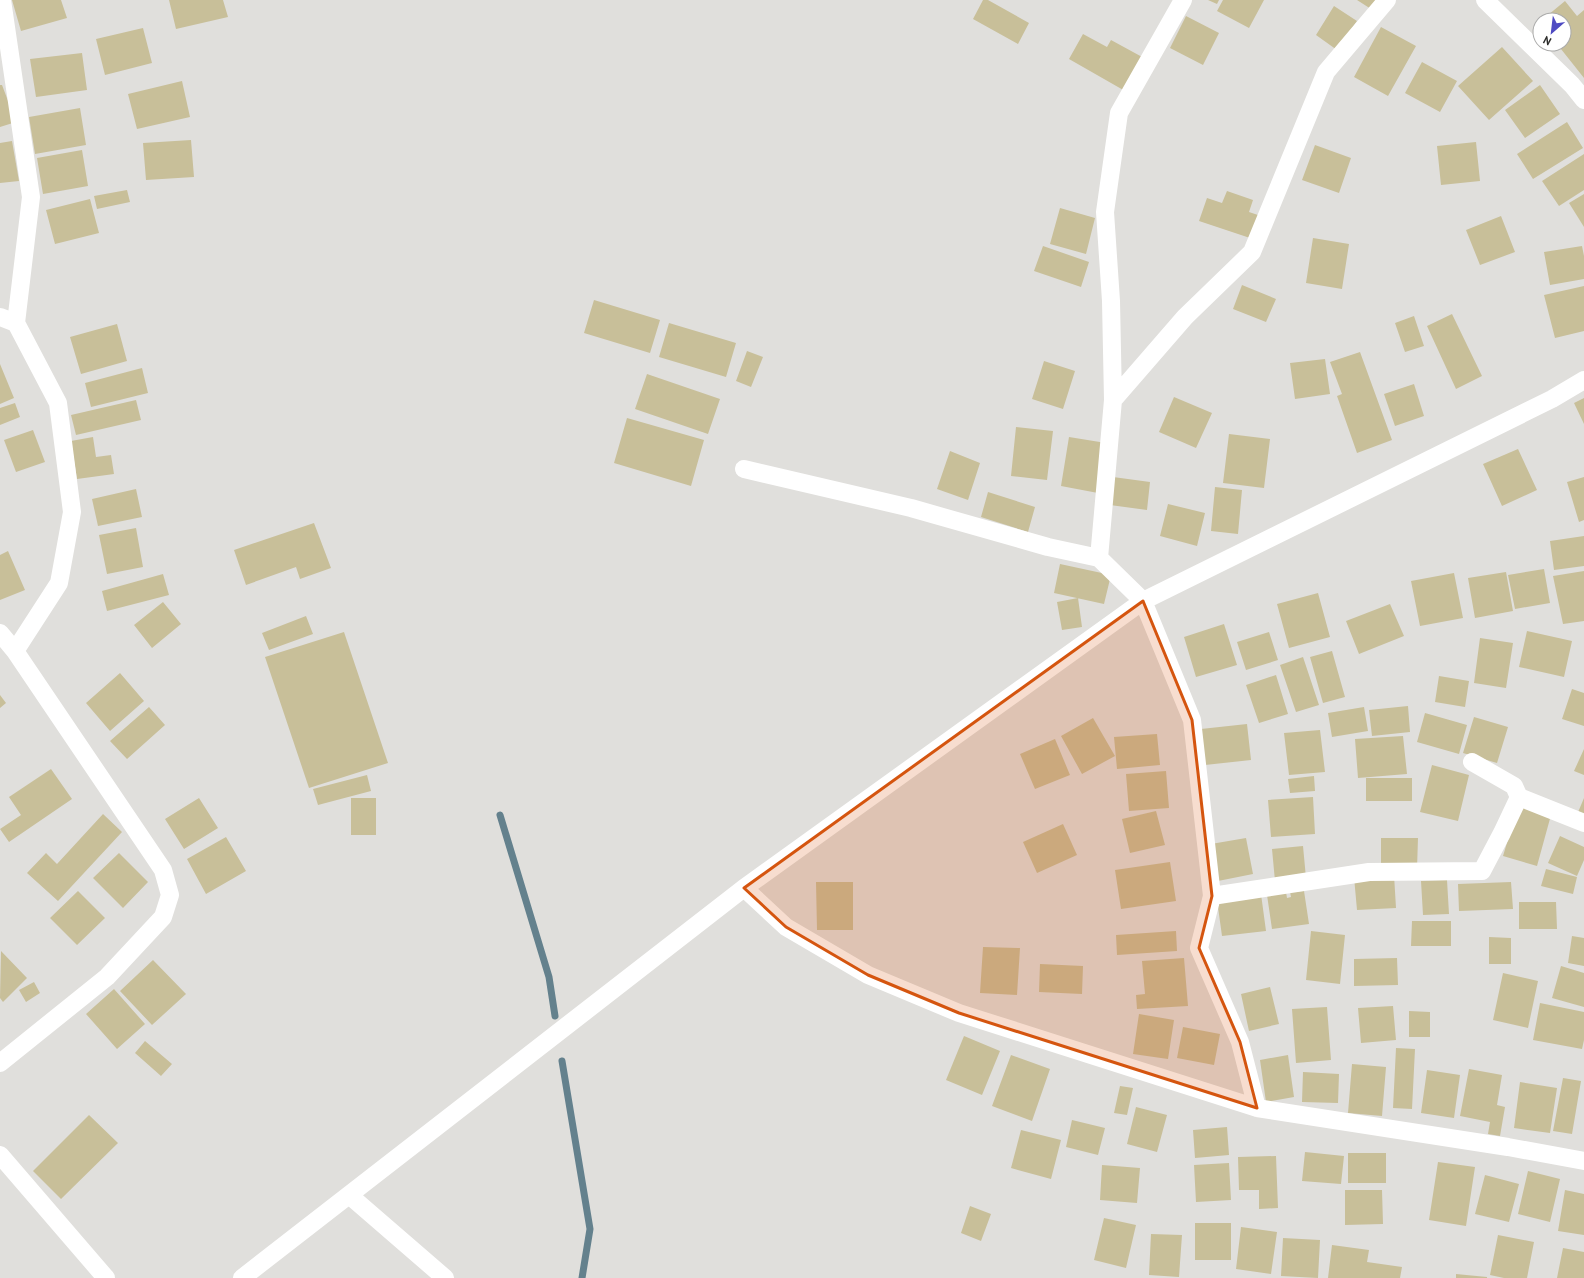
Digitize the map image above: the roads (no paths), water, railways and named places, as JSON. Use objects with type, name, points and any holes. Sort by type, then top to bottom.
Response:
[{"type":"street","points":[[2,0],[31,197],[8,320],[58,403],[72,512],[59,583],[15,651]]},
{"type":"street","points":[[1099,558],[1113,400],[1111,300],[1105,212],[1119,113],[1183,0]]},
{"type":"street","points":[[1113,400],[1185,317],[1252,252],[1326,72],[1388,0]]},
{"type":"street","points":[[1485,0],[1572,85],[1584,100]]},
{"type":"street","points":[[242,1278],[744,888],[1143,601],[1552,399],[1584,380]]},
{"type":"street","points":[[744,469],[911,508],[1048,547],[1099,558],[1143,601],[1192,720],[1212,896],[1199,948],[1240,1042],[1257,1108]]},
{"type":"street","points":[[0,633],[15,651],[163,870],[170,895],[163,917],[107,977],[0,1063]]},
{"type":"street","points":[[1472,762],[1514,786],[1519,797],[1584,823]]},
{"type":"street","points":[[1212,896],[1369,872],[1482,871],[1519,797]]},
{"type":"street","points":[[744,888],[786,927],[868,975],[959,1013],[1257,1108],[1508,1147],[1584,1161]]},
{"type":"street","points":[[0,1154],[106,1278]]},
{"type":"street","points":[[349,1195],[445,1278]]},
{"type":"waterway","points":[[500,815],[549,977],[555,1016]]},
{"type":"waterway","points":[[562,1061],[590,1229],[582,1278]]}]
